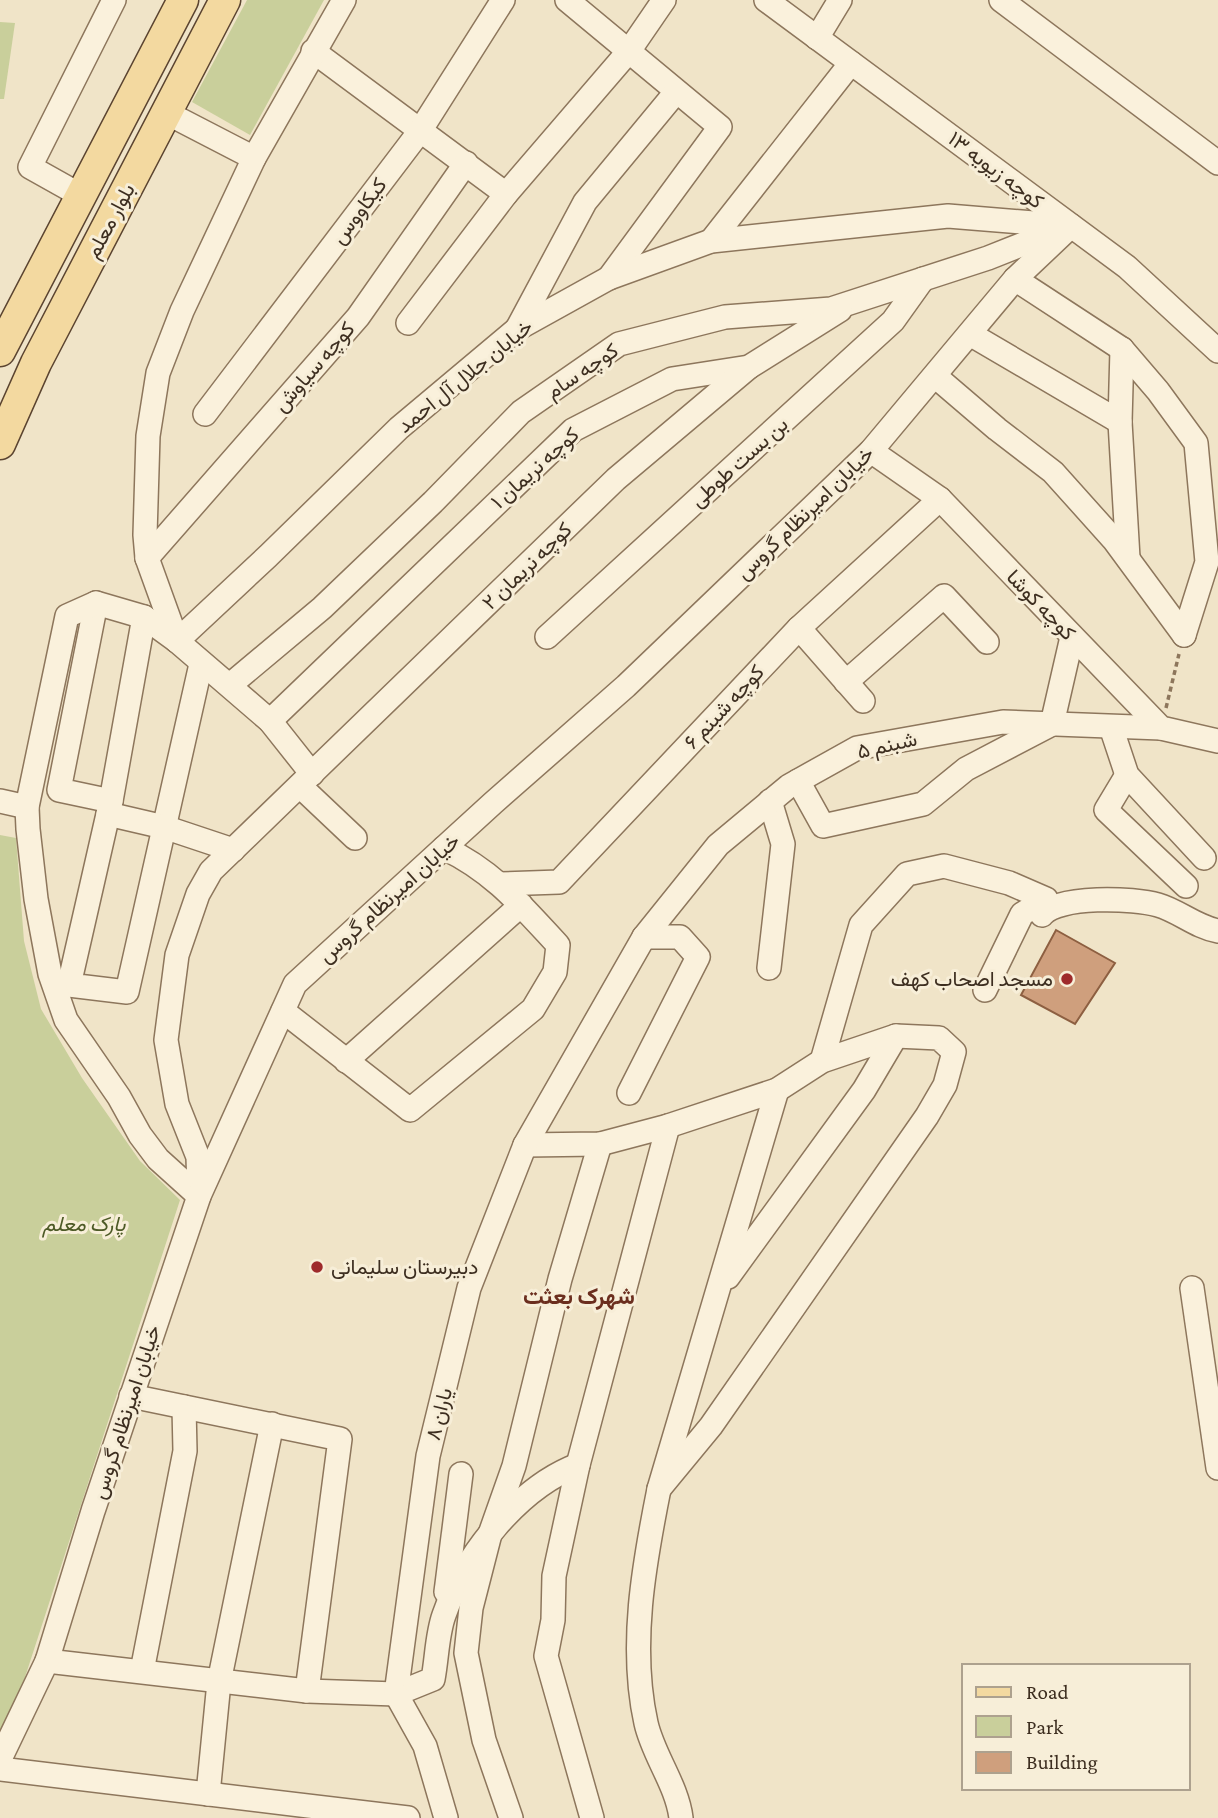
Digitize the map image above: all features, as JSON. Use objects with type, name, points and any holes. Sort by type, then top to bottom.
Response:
[{"type":"main road","name":"بلوار معلم","points":[[0,351],[183,0]]},
{"type":"main road","name":"بلوار معلم","points":[[0,444],[36,363],[226,0]]},
{"type":"street","points":[[80,195],[30,167],[114,0]]},
{"type":"street","points":[[177,640],[147,558],[145,535],[148,436],[158,373],[181,312],[254,158],[344,0]]},
{"type":"street","name":"کیکاووس","points":[[205,414],[421,131],[503,0]]},
{"type":"street","points":[[568,0],[720,127],[609,278]]},
{"type":"street","points":[[408,323],[506,194],[628,51],[664,0]]},
{"type":"street","name":"کوچه زیویه ۱۳","points":[[766,0],[1126,267],[1218,351]]},
{"type":"street","points":[[817,38],[840,0]]},
{"type":"street","points":[[1001,0],[1218,163]]},
{"type":"street","points":[[313,51],[506,194]]},
{"type":"street","points":[[711,241],[851,63]]},
{"type":"street","points":[[517,329],[585,202],[676,92]]},
{"type":"street","points":[[167,113],[254,158]]},
{"type":"street","name":"کوچه سیاوش","points":[[147,558],[358,317],[466,163]]},
{"type":"street","name":"خیابان جلال آل احمد","points":[[177,640],[399,428],[517,329],[609,278],[711,241],[948,216],[1071,226]]},
{"type":"street","name":"کوچه سام","points":[[230,685],[322,608],[433,502],[521,412],[619,344],[725,317],[831,309],[988,258],[1071,226]]},
{"type":"street","name":"خیابان امیرنظام گروس","points":[[0,1759],[47,1661],[131,1396],[199,1196],[295,984],[626,686],[871,451],[1015,279],[1071,226]]},
{"type":"street","name":"بن بست طوطی","points":[[547,638],[893,321],[923,279]]},
{"type":"street","points":[[1015,279],[1122,349],[1158,391],[1196,443],[1207,562],[1184,635]]},
{"type":"street","name":"کوچه نریمان ۱","points":[[270,722],[573,430],[672,379],[749,367],[855,301]]},
{"type":"street","points":[[970,334],[1120,422]]},
{"type":"street","points":[[1122,349],[1120,422],[1128,558]]},
{"type":"street","name":"کوچه نریمان ۲","points":[[199,1196],[198,1157],[177,1104],[166,1040],[177,955],[198,894],[211,871],[616,479],[749,367]]},
{"type":"street","points":[[935,376],[1053,472],[1128,558],[1184,635]]},
{"type":"street","name":"کوچه کوشا","points":[[871,451],[940,499],[1161,728]]},
{"type":"street","name":"کوچه شبنم ۶","points":[[500,884],[559,882],[799,628],[940,499]]},
{"type":"street","points":[[846,681],[944,596],[987,642]]},
{"type":"street","points":[[199,1196],[158,1159],[140,1135],[119,1097],[66,1020],[50,974],[36,900],[27,829],[27,807],[67,616],[96,603],[144,617],[177,640],[201,664],[230,685],[270,722],[306,780],[355,838]]},
{"type":"street","points":[[96,603],[59,790],[233,850]]},
{"type":"street","points":[[144,617],[109,807],[69,985],[127,992],[201,664]]},
{"type":"street","points":[[799,628],[863,701]]},
{"type":"street","points":[[798,781],[823,826],[923,804],[966,769],[1052,724],[1072,637]]},
{"type":"street","name":"شبنم ۵","points":[[644,937],[718,845],[798,781],[857,748],[1003,722],[1161,728]]},
{"type":"street","points":[[1111,727],[1128,775],[1205,858]]},
{"type":"street","points":[[1161,728],[1218,741]]},
{"type":"street","points":[[1128,775],[1106,810],[1186,886]]},
{"type":"street","points":[[0,801],[27,807]]},
{"type":"street","points":[[769,968],[783,844],[770,801]]},
{"type":"street","points":[[283,1011],[410,1110],[533,1009],[555,972],[558,945],[500,884],[471,860],[444,848]]},
{"type":"street","points":[[822,1061],[861,925],[907,874],[944,866],[1009,883],[1046,899],[1022,914],[985,990]]},
{"type":"street","points":[[1042,915],[1048,909],[1076,902],[1119,900],[1158,905],[1218,931]]},
{"type":"street","points":[[346,1060],[522,905]]},
{"type":"street","points":[[629,1093],[698,957],[680,937],[644,937]]},
{"type":"street","name":"یاران ۸","points":[[396,1694],[428,1456],[469,1288],[525,1145],[644,937]]},
{"type":"street","points":[[525,1145],[600,1144],[668,1126],[777,1090],[822,1061],[895,1036],[939,1038],[954,1052],[945,1085],[926,1116],[711,1426],[659,1489]]},
{"type":"street","points":[[717,1291],[864,1090],[895,1036]]},
{"type":"street","points":[[681,1818],[646,1724],[638,1658],[647,1549],[659,1489],[777,1090]]},
{"type":"street","points":[[592,1818],[546,1656],[553,1620],[554,1576],[578,1465],[668,1126]]},
{"type":"street","points":[[511,1818],[484,1740],[466,1653],[471,1608],[490,1534],[514,1466],[560,1279],[600,1144]]},
{"type":"street","points":[[1192,1288],[1218,1468]]},
{"type":"street","points":[[131,1396],[340,1439],[307,1691]]},
{"type":"street","points":[[142,1671],[185,1451],[184,1407]]},
{"type":"street","points":[[208,1794],[219,1682],[272,1424]]},
{"type":"street","points":[[443,1616],[464,1570],[490,1534],[525,1498],[556,1474],[578,1465]]},
{"type":"street","points":[[47,1661],[307,1691],[396,1694],[433,1679],[461,1474]]},
{"type":"street","points":[[396,1694],[425,1746],[446,1818]]},
{"type":"street","points":[[0,1769],[408,1818]]},
{"type":"path","points":[[1161,728],[1184,635]]},
{"type":"green space","points":[[247,0],[324,0],[250,135],[192,102]]},
{"type":"green space","points":[[0,22],[15,23],[4,99],[0,99]]},
{"type":"green space","name":"پارک معلم","points":[[0,835],[16,838],[24,941],[41,1009],[82,1078],[140,1161],[180,1200],[15,1708],[0,1739]]},
{"type":"building","name":"مسجد اصحاب کهف","points":[[1056,930],[1115,963],[1075,1024],[1021,995]]},
{"type":"place","name":"مسجد اصحاب کهف","points":[[1067,979]]},
{"type":"place","name":"دبیرستان سلیمانی","points":[[317,1267]]},
{"type":"district","name":"شهرک بعثت","points":[[579,1296]]}]
